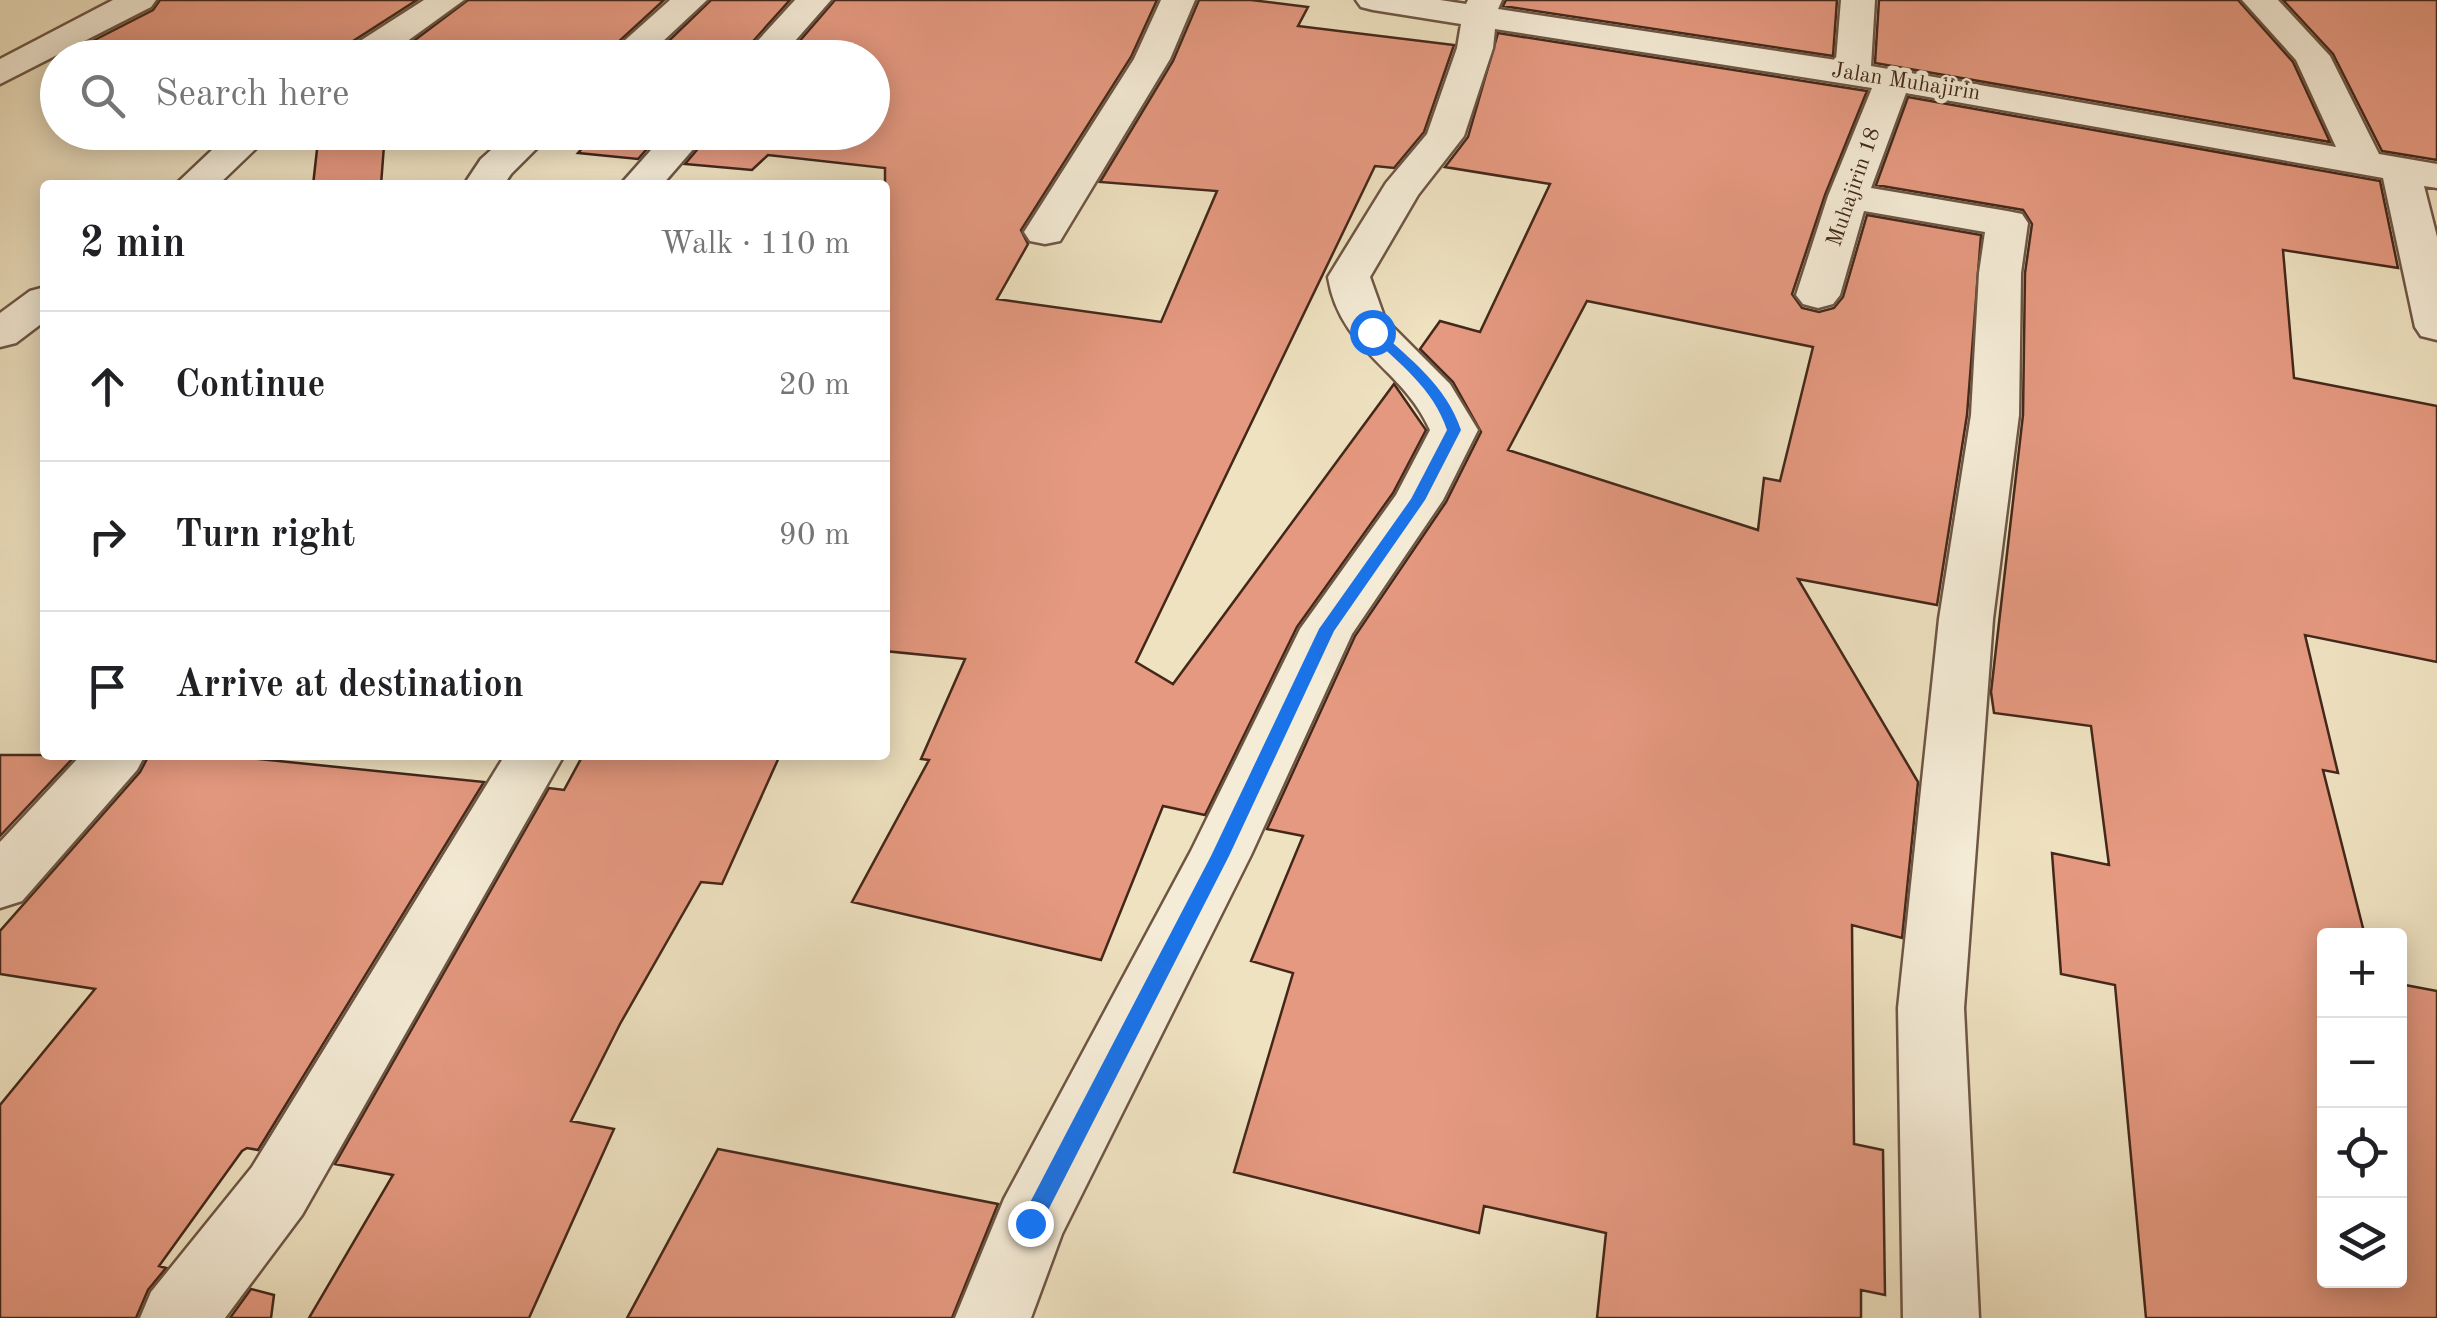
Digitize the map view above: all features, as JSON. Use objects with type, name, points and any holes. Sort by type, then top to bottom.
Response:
[{"type":"street","points":[[63,40],[139,0]]},
{"type":"street","points":[[386,40],[448,0]]},
{"type":"street","points":[[644,40],[690,0]]},
{"type":"street","points":[[777,40],[814,0]]},
{"type":"street","points":[[1045,232],[1152,59],[1178,0]]},
{"type":"street","name":"Jalan Muhajirin","points":[[1374,0],[1482,7],[2401,171]]},
{"type":"street","points":[[1852,73],[1858,0]]},
{"type":"street","points":[[2260,0],[2312,56],[2401,171],[2437,327]]},
{"type":"street","points":[[993,1318],[1030,1223],[1220,856],[1326,629],[1418,500],[1454,430],[1446,405],[1431,386],[1372,332],[1356,307],[1349,277],[1400,191],[1445,136],[1476,48],[1482,7]]},
{"type":"street","points":[[0,73],[40,52]]},
{"type":"street","name":"Muhajirin 18","points":[[1818,295],[1848,196],[1894,80]]},
{"type":"street","points":[[201,180],[234,150]]},
{"type":"street","points":[[488,180],[495,167],[514,150]]},
{"type":"street","points":[[645,180],[672,150]]},
{"type":"street","points":[[1848,196],[2007,223],[2000,273],[1994,414],[1966,620],[1931,1008],[1940,1318]]},
{"type":"street","points":[[0,334],[40,304]]},
{"type":"street","points":[[0,882],[111,760]]},
{"type":"street","points":[[178,1318],[277,1191],[533,760]]},
{"type":"building","points":[[160,0],[417,0],[355,40],[94,40],[153,10]]},
{"type":"building","points":[[468,0],[664,0],[621,40],[415,40]]},
{"type":"building","points":[[711,0],[790,0],[754,40],[670,40]]},
{"type":"building","points":[[835,0],[1157,0],[1131,57],[1021,230],[1028,244],[997,299],[1161,322],[1217,191],[1100,182],[1173,61],[1199,0],[1251,0],[1308,7],[1298,26],[1454,45],[1424,132],[1394,168],[1375,166],[1136,662],[1173,684],[1394,384],[1426,430],[1393,493],[1297,627],[1205,815],[1163,806],[1101,960],[852,902],[929,760],[921,759],[965,659],[890,652],[890,180],[885,180],[885,168],[768,155],[752,170],[685,164],[697,150],[890,150],[890,40],[801,40]]},
{"type":"building","points":[[1506,0],[1837,0],[1833,56],[1503,6]]},
{"type":"building","points":[[1879,0],[2238,0],[2293,62],[2330,142],[1875,63]]},
{"type":"building","points":[[2283,0],[2437,0],[2437,160],[2382,151],[2333,54]]},
{"type":"building","points":[[1498,33],[1867,91],[1825,195],[1792,294],[1802,308],[1819,312],[1834,308],[1843,297],[1867,215],[1981,235],[1967,415],[1937,605],[1798,579],[1918,782],[1902,938],[1852,925],[1854,1144],[1883,1150],[1885,1295],[1861,1290],[1861,1318],[1597,1318],[1606,1233],[1484,1206],[1479,1233],[1234,1172],[1293,973],[1251,961],[1303,836],[1267,829],[1355,636],[1446,502],[1481,432],[1453,382],[1420,349],[1440,321],[1480,332],[1550,184],[1445,167],[1468,137]],"holes":[[[1587,301],[1813,347],[1780,481],[1764,478],[1758,530],[1508,450]]]},
{"type":"building","points":[[1908,97],[2380,181],[2398,268],[2283,250],[2294,378],[2437,406],[2437,662],[2305,635],[2338,773],[2323,770],[2363,928],[2317,928],[2317,1288],[2407,1288],[2407,985],[2437,991],[2437,1318],[2146,1318],[2115,985],[2061,974],[2052,853],[2109,865],[2091,726],[1994,713],[1991,692],[2023,415],[2025,273],[2032,224],[2023,210],[1876,185]]},
{"type":"building","points":[[317,150],[384,150],[381,180],[314,180]]},
{"type":"building","points":[[581,150],[646,150],[638,159],[578,153]]},
{"type":"building","points":[[0,755],[71,760],[0,836]]},
{"type":"building","points":[[146,760],[269,760],[484,782],[258,1150],[242,1151],[159,1266],[166,1268],[148,1290],[136,1318],[0,1318],[0,1105],[95,989],[0,974],[0,931]]},
{"type":"building","points":[[580,760],[778,760],[722,884],[701,882],[620,1024],[571,1121],[614,1129],[529,1318],[309,1318],[393,1175],[335,1164],[549,788],[564,790]]},
{"type":"building","points":[[718,1149],[998,1204],[952,1318],[627,1318]]},
{"type":"building","points":[[251,1289],[274,1295],[271,1318],[230,1318]]},
{"type":"route","points":[[1030,1223],[1220,856],[1326,629],[1418,500],[1454,430],[1446,405],[1431,386],[1372,332]]}]
